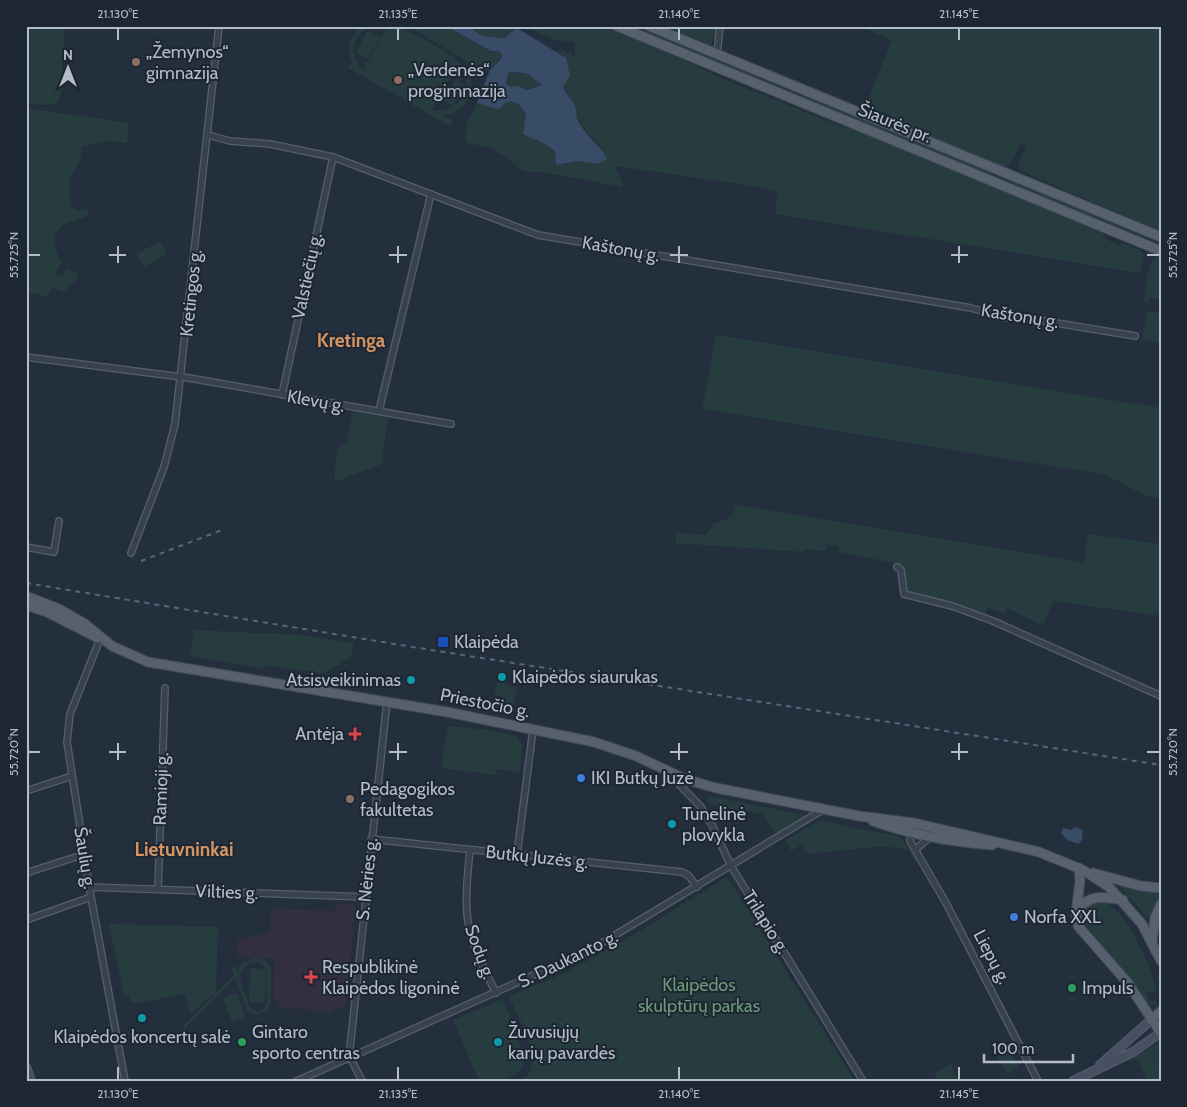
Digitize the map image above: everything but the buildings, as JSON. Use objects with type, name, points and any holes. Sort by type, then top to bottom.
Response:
[{"type":"main road","name":"Šiaurės pr.","points":[[617,26],[1161,251]]},
{"type":"main road","name":"Šiaurės pr.","points":[[649,26],[1161,237]]},
{"type":"main road","points":[[790,97],[796,93],[794,86]]},
{"type":"main road","points":[[26,596],[68,614],[85,624],[100,639]]},
{"type":"main road","points":[[26,605],[47,612],[100,639]]},
{"type":"main road","name":"Priestočio g.","points":[[100,639],[124,653],[148,662],[387,701],[533,729],[608,746],[696,783],[1054,856],[1081,869],[1109,887],[1123,900],[1152,941],[1161,961]]},
{"type":"main road","name":"Priestočio g.","points":[[912,828],[930,837],[1016,847]]},
{"type":"main road","points":[[1073,1081],[1133,1052],[1160,1033],[1127,982],[1082,932],[1076,913],[1081,869],[1141,886],[1161,888]]},
{"type":"main road","points":[[1076,913],[1084,902],[1095,897],[1123,900]]},
{"type":"main road","points":[[1152,941],[1155,918],[1161,904]]},
{"type":"main road","points":[[1097,1068],[1161,1011]]},
{"type":"main road","points":[[26,1066],[32,1081]]},
{"type":"street","name":"Kretingos g.","points":[[131,553],[171,444],[181,377],[219,26]]},
{"type":"street","points":[[717,54],[720,26]]},
{"type":"street","name":"Kaštonų g.","points":[[208,135],[230,141],[270,144],[332,157],[538,235],[972,308],[1006,318],[1026,318],[1135,336]]},
{"type":"street","name":"Valstiečių g.","points":[[282,395],[332,157]]},
{"type":"street","points":[[379,411],[431,194]]},
{"type":"street","name":"Klevų g.","points":[[26,357],[181,377],[451,424]]},
{"type":"street","points":[[26,547],[54,552],[59,521]]},
{"type":"street","points":[[897,567],[900,570],[904,594],[952,606],[993,621],[1161,696]]},
{"type":"street","name":"Šaulių g.","points":[[100,639],[67,728],[72,776],[91,896],[125,1081]]},
{"type":"street","name":"Ramioji g.","points":[[158,890],[165,688]]},
{"type":"street","name":"S. Nėries g.","points":[[350,1057],[371,839],[387,701]]},
{"type":"street","points":[[516,855],[533,729]]},
{"type":"street","name":"Trilapio g.","points":[[664,769],[701,807],[715,830],[731,866],[862,1081]]},
{"type":"street","points":[[26,791],[72,776]]},
{"type":"street","name":"S. Daukanto g.","points":[[297,1081],[496,994],[592,949],[824,809]]},
{"type":"street","name":"Liepų g.","points":[[912,828],[910,841],[946,903],[1038,1081]]},
{"type":"street","points":[[915,850],[930,837]]},
{"type":"street","name":"Butkų Juzės g.","points":[[371,839],[682,872],[689,876],[697,887]]},
{"type":"street","name":"Sodų g.","points":[[470,850],[466,902],[469,926],[476,950],[496,994]]},
{"type":"street","points":[[26,874],[85,854]]},
{"type":"street","name":"Vilties g.","points":[[90,887],[365,897]]},
{"type":"street","points":[[26,920],[91,896]]},
{"type":"street","points":[[350,1057],[362,1081]]},
{"type":"shaded area","name":"Respublikinė Klaipėdos ligoninė","points":[[335,904],[356,905],[345,1008],[334,1007],[333,1012],[280,1007],[273,996],[275,958],[237,957],[237,940],[270,932],[271,909],[335,911]]},
{"type":"green space","points":[[26,26],[65,26],[60,97],[56,104],[39,105],[26,102]]},
{"type":"green space","points":[[361,26],[372,26],[360,34],[354,45],[356,58],[363,70],[388,26],[398,26],[422,38],[449,54],[460,64],[468,74],[471,86],[464,106],[444,116],[453,121],[450,126],[348,68],[350,64],[353,65],[349,49],[351,39]],"holes":[[[457,65],[464,72],[466,89],[463,96],[450,108],[441,111],[432,110]]]},
{"type":"green space","points":[[408,26],[446,26],[491,51],[501,51],[502,56],[490,70],[484,72]]},
{"type":"green space","points":[[468,26],[518,26],[504,38],[482,36]]},
{"type":"green space","points":[[524,26],[605,26],[672,54],[714,75],[840,126],[860,131],[1071,218],[1104,234],[1103,238],[1119,245],[1121,242],[1142,251],[1144,255],[1140,273],[775,214],[777,191],[733,183],[615,166],[623,184],[622,187],[543,172],[521,170],[507,157],[490,148],[468,143],[465,139],[467,124],[477,103],[500,109],[506,102],[518,104],[526,114],[523,134],[537,141],[545,141],[556,152],[555,161],[563,165],[577,161],[598,164],[601,147],[582,126],[577,117],[575,106],[562,86],[566,58],[555,50],[565,51],[575,58],[575,43],[552,39]]},
{"type":"green space","points":[[627,26],[639,26],[793,92],[791,94]]},
{"type":"green space","points":[[664,26],[716,26],[716,35],[712,39],[712,44],[705,45]]},
{"type":"green space","points":[[859,26],[1161,26],[1161,232],[1019,170],[1019,161],[1026,145],[1021,144],[1009,166],[1001,166],[864,110],[892,40]]},
{"type":"green space","points":[[368,30],[380,37],[368,59],[356,52]]},
{"type":"green space","points":[[508,73],[528,74],[542,84],[529,88],[513,88],[506,84]]},
{"type":"green space","points":[[455,79],[465,85],[453,106],[443,100]]},
{"type":"green space","points":[[802,93],[994,172],[992,177],[800,98]]},
{"type":"green space","points":[[26,108],[129,123],[127,143],[105,141],[82,147],[80,160],[69,181],[71,205],[78,211],[86,209],[89,211],[87,216],[62,227],[55,236],[57,252],[61,263],[56,272],[57,277],[63,277],[66,269],[77,273],[77,279],[64,292],[53,288],[45,298],[37,293],[26,294]]},
{"type":"green space","points":[[998,174],[1158,240],[1161,243],[1101,222],[996,178]]},
{"type":"green space","points":[[160,241],[167,254],[144,267],[137,254]]},
{"type":"green space","points":[[1157,256],[1161,256],[1161,300],[1150,298],[1148,304],[1144,301],[1148,270]]},
{"type":"green space","points":[[1147,311],[1161,313],[1161,343],[1142,339]]},
{"type":"green space","points":[[716,335],[1161,408],[1161,499],[1144,494],[1101,474],[702,409]]},
{"type":"green space","points":[[353,411],[388,416],[382,464],[334,482],[337,450],[347,441]]},
{"type":"green space","points":[[735,505],[1084,562],[1088,534],[1161,544],[1161,616],[1053,601],[1043,626],[1007,608],[1004,614],[988,607],[984,616],[961,607],[908,592],[905,590],[899,564],[839,552],[839,547],[827,545],[825,551],[803,549],[803,552],[676,543],[676,533],[706,535],[714,523],[727,519],[733,514]]},
{"type":"green space","points":[[194,630],[301,635],[354,643],[351,657],[324,674],[268,665],[262,668],[190,656]]},
{"type":"green space","points":[[497,681],[517,688],[511,715],[492,712]]},
{"type":"green space","points":[[448,726],[489,730],[517,736],[523,745],[520,770],[516,772],[497,769],[496,775],[441,768]]},
{"type":"green space","points":[[708,796],[805,815],[776,834],[763,814],[715,806],[707,802]]},
{"type":"green space","points":[[819,821],[899,836],[919,861],[915,862],[909,850],[882,846],[807,854],[801,845],[791,851],[785,840]]},
{"type":"green space","name":"Klaipėdos skulptūrų parkas","points":[[727,877],[855,1081],[519,1081],[528,1074],[532,1065],[532,1054],[524,1029],[509,997],[566,972],[625,940]]},
{"type":"green space","points":[[1114,881],[1161,892],[1151,921]]},
{"type":"green space","points":[[1103,901],[1121,916],[1137,941],[1150,969],[1156,992],[1145,992],[1150,1000],[1156,1001],[1157,1005],[1152,1006],[1143,999],[1126,973],[1082,923],[1082,910],[1090,902]]},
{"type":"green space","points":[[109,924],[218,927],[216,992],[190,1014],[185,994],[138,1003],[130,1002],[129,996],[124,997]]},
{"type":"green space","points":[[254,958],[265,960],[271,968],[271,1004],[268,1010],[258,1015],[248,1012],[235,978],[184,1029],[182,1027],[234,975],[231,967],[235,966],[237,971],[244,962]],"holes":[[[259,961],[267,969],[267,1003],[264,1009],[257,1012],[249,1006],[239,975],[246,965]]]},
{"type":"green space","points":[[250,968],[266,969],[265,1002],[249,1002]]},
{"type":"green space","points":[[237,993],[245,1018],[232,1022],[223,998]]},
{"type":"green space","points":[[503,999],[523,1053],[523,1067],[518,1073],[501,1081],[479,1081],[453,1020]]},
{"type":"green space","points":[[1006,1043],[1019,1068],[1007,1074],[993,1049]]},
{"type":"green space","points":[[1158,1043],[1159,1081],[1147,1081],[1139,1062],[1133,1058]]},
{"type":"green space","points":[[951,1064],[959,1081],[939,1081],[934,1073]]},
{"type":"water","points":[[446,26],[468,26],[482,36],[504,38],[517,28],[566,58],[570,76],[563,86],[564,89],[575,106],[580,124],[607,159],[598,164],[577,161],[557,165],[555,161],[556,152],[544,143],[523,134],[526,114],[518,104],[506,102],[500,109],[497,109],[477,103],[490,70],[501,59],[502,54],[499,51],[491,51]],"holes":[[[508,73],[528,74],[542,85],[526,90],[519,86],[511,87],[506,84]]]},
{"type":"water","points":[[1076,827],[1083,830],[1082,840],[1078,844],[1067,840],[1061,833],[1063,828],[1071,830]]},
{"type":"railway","points":[[141,561],[222,530]]},
{"type":"railway","points":[[26,583],[431,650],[1161,765]]},
{"type":"place","name":"„Žemynos“ gimnazija","points":[[136,62]]},
{"type":"place","name":"„Verdenės“ progimnazija","points":[[398,80]]},
{"type":"place","name":"Klaipėda","points":[[443,642]]},
{"type":"place","name":"Klaipėdos siaurukas","points":[[502,677]]},
{"type":"place","name":"Atsisveikinimas","points":[[411,680]]},
{"type":"place","name":"Antėja","points":[[355,734]]},
{"type":"place","name":"IKI Butkų Juzė","points":[[581,778]]},
{"type":"place","name":"Pedagogikos fakultetas","points":[[350,799]]},
{"type":"place","name":"Tunelinė plovykla","points":[[672,824]]},
{"type":"place","name":"Norfa XXL","points":[[1014,917]]},
{"type":"place","name":"Respublikinė Klaipėdos ligoninė","points":[[311,977]]},
{"type":"place","name":"Impuls","points":[[1072,988]]},
{"type":"place","name":"Klaipėdos koncertų salė","points":[[142,1018]]},
{"type":"place","name":"Gintaro sporto centras","points":[[242,1042]]},
{"type":"place","name":"Žuvusiųjų karių pavardės","points":[[498,1042]]},
{"type":"district","name":"Kretinga","points":[[351,340]]},
{"type":"district","name":"Lietuvninkai","points":[[184,849]]}]
